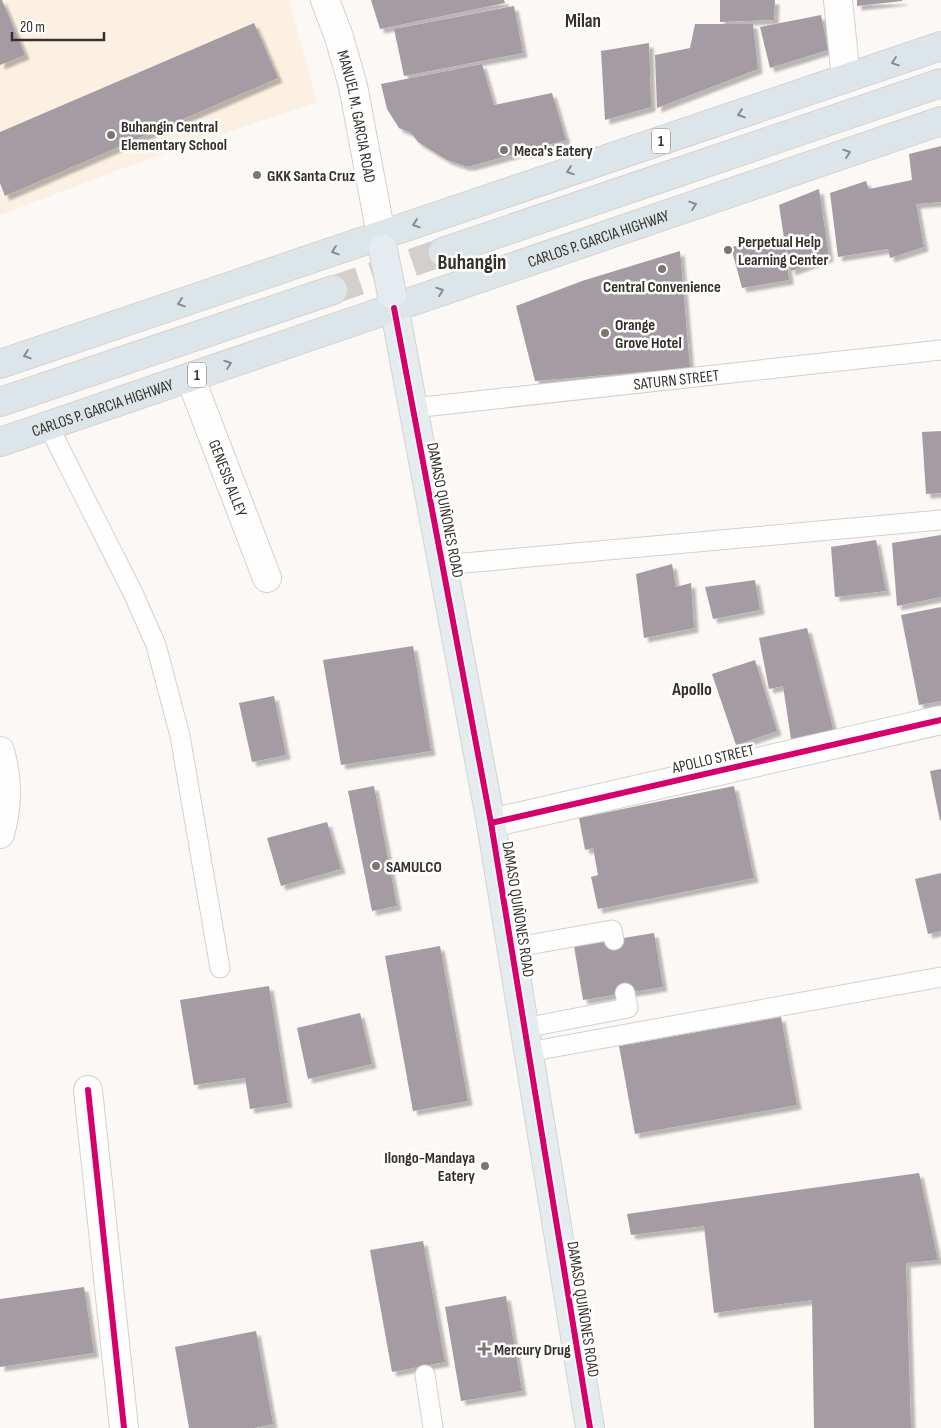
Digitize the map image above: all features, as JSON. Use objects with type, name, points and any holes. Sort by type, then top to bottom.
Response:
[{"type":"highway","name":"1","points":[[0,364],[382,242],[941,46]]},
{"type":"highway","name":"1","points":[[443,252],[941,83]]},
{"type":"highway","name":"CARLOS P. GARCIA HIGHWAY","points":[[0,442],[190,377],[393,301],[941,121]]},
{"type":"highway","name":"1","points":[[0,402],[332,290]]},
{"type":"main road","name":"DAMASO QUIÑONES ROAD","points":[[382,242],[491,823],[590,1428]]},
{"type":"street","name":"MANUEL M. GARCIA ROAD","points":[[325,0],[339,38],[353,86],[382,242]]},
{"type":"street","points":[[838,0],[846,78]]},
{"type":"street","name":"GENESIS ALLEY","points":[[190,377],[267,578]]},
{"type":"street","name":"APOLLO STREET","points":[[491,823],[941,720]]},
{"type":"street","points":[[0,751],[6,785],[6,812],[0,834]]},
{"type":"street","points":[[88,1090],[124,1428]]},
{"type":"lane","name":"SATURN STREET","points":[[413,408],[941,350]]},
{"type":"lane","points":[[48,425],[133,592],[156,645],[180,736],[220,968]]},
{"type":"lane","points":[[442,565],[941,520]]},
{"type":"lane","points":[[511,948],[612,930],[614,940]]},
{"type":"lane","points":[[526,1040],[941,978]]},
{"type":"lane","points":[[526,1040],[628,1008],[625,992]]},
{"type":"lane","points":[[425,1374],[433,1428]]},
{"type":"shaded area","name":"Buhangin Central Elementary School","points":[[0,0],[289,0],[317,102],[126,167],[0,215]]},
{"type":"building","points":[[0,0],[2,0],[25,55],[0,65]]},
{"type":"building","points":[[371,0],[504,0],[505,3],[380,29]]},
{"type":"building","points":[[720,0],[775,0],[774,20],[720,22]]},
{"type":"building","points":[[857,0],[902,0],[902,1],[857,6]]},
{"type":"building","points":[[514,6],[523,53],[404,76],[394,29]]},
{"type":"building","points":[[821,15],[828,50],[770,68],[760,27]]},
{"type":"building","points":[[254,23],[278,78],[5,196],[0,183],[0,132]]},
{"type":"building","points":[[695,24],[753,24],[758,69],[657,108],[655,55],[690,48]]},
{"type":"building","points":[[649,43],[651,107],[605,120],[601,51]]},
{"type":"building","points":[[482,64],[494,105],[552,93],[566,140],[465,166],[447,160],[418,142],[411,133],[399,128],[387,109],[381,84]]},
{"type":"building","points":[[941,146],[941,202],[916,204],[924,247],[890,258],[888,249],[838,257],[830,193],[866,181],[869,189],[912,180],[909,154]]},
{"type":"building","points":[[819,189],[829,257],[791,271],[785,241],[789,280],[742,288],[731,247],[784,238],[779,205]]},
{"type":"building","name":"Orange Grove Hotel","points":[[680,251],[690,368],[535,381],[516,306],[582,281]]},
{"type":"building","points":[[941,431],[941,493],[926,494],[922,432]]},
{"type":"building","points":[[941,535],[941,597],[897,606],[892,543]]},
{"type":"building","points":[[876,540],[886,591],[835,597],[831,547]]},
{"type":"building","points":[[672,564],[676,587],[691,583],[694,628],[644,638],[636,574]]},
{"type":"building","points":[[755,580],[760,610],[713,619],[705,587]]},
{"type":"building","points":[[941,607],[941,701],[919,705],[901,615]]},
{"type":"building","points":[[807,628],[834,732],[791,739],[783,686],[769,689],[759,638]]},
{"type":"building","points":[[413,646],[431,751],[341,765],[323,660]]},
{"type":"building","points":[[755,660],[777,731],[736,745],[712,674]]},
{"type":"building","points":[[274,696],[286,755],[252,762],[239,703]]},
{"type":"building","points":[[941,769],[941,820],[940,821],[930,771]]},
{"type":"building","points":[[374,786],[397,906],[372,911],[348,791]]},
{"type":"building","points":[[734,786],[754,878],[598,909],[591,877],[598,875],[593,848],[585,850],[579,818]]},
{"type":"building","points":[[327,822],[341,869],[281,886],[267,838]]},
{"type":"building","points":[[941,873],[941,931],[928,934],[915,879]]},
{"type":"building","points":[[654,933],[663,987],[583,1000],[574,946]]},
{"type":"building","points":[[440,946],[468,1101],[413,1111],[385,956]]},
{"type":"building","points":[[269,986],[288,1103],[250,1109],[245,1078],[194,1085],[180,1000]]},
{"type":"building","points":[[360,1013],[372,1064],[308,1079],[297,1028]]},
{"type":"building","points":[[781,1017],[797,1105],[635,1134],[619,1046]]},
{"type":"building","points":[[919,1173],[938,1260],[906,1263],[911,1428],[814,1428],[812,1300],[714,1313],[704,1226],[631,1235],[627,1214]]},
{"type":"building","points":[[423,1241],[445,1362],[392,1372],[370,1250]]},
{"type":"building","points":[[84,1287],[94,1353],[0,1367],[0,1299]]},
{"type":"building","name":"Mercury Drug","points":[[506,1296],[522,1391],[461,1401],[445,1307]]},
{"type":"building","points":[[256,1331],[273,1424],[254,1428],[189,1428],[175,1347]]},
{"type":"tunnel","points":[[333,290],[443,252]]},
{"type":"cycle path","points":[[394,308],[491,823],[590,1428]]},
{"type":"cycle path","points":[[491,823],[941,720]]},
{"type":"cycle path","points":[[88,1090],[124,1428]]},
{"type":"place","name":"Buhangin Central Elementary School","points":[[111,135]]},
{"type":"place","name":"Meca's Eatery","points":[[504,150]]},
{"type":"place","name":"GKK Santa Cruz","points":[[257,175]]},
{"type":"place","name":"Perpetual Help Learning Center","points":[[728,250]]},
{"type":"place","name":"Central Convenience","points":[[662,269]]},
{"type":"place","name":"Orange Grove Hotel","points":[[605,333]]},
{"type":"place","name":"SAMULCO","points":[[376,866]]},
{"type":"place","name":"Ilongo-Mandaya Eatery","points":[[485,1166]]},
{"type":"place","name":"Mercury Drug","points":[[484,1349]]},
{"type":"district","name":"Milan","points":[[583,20]]},
{"type":"district","name":"Buhangin","points":[[472,262]]},
{"type":"district","name":"Apollo","points":[[692,689]]}]
